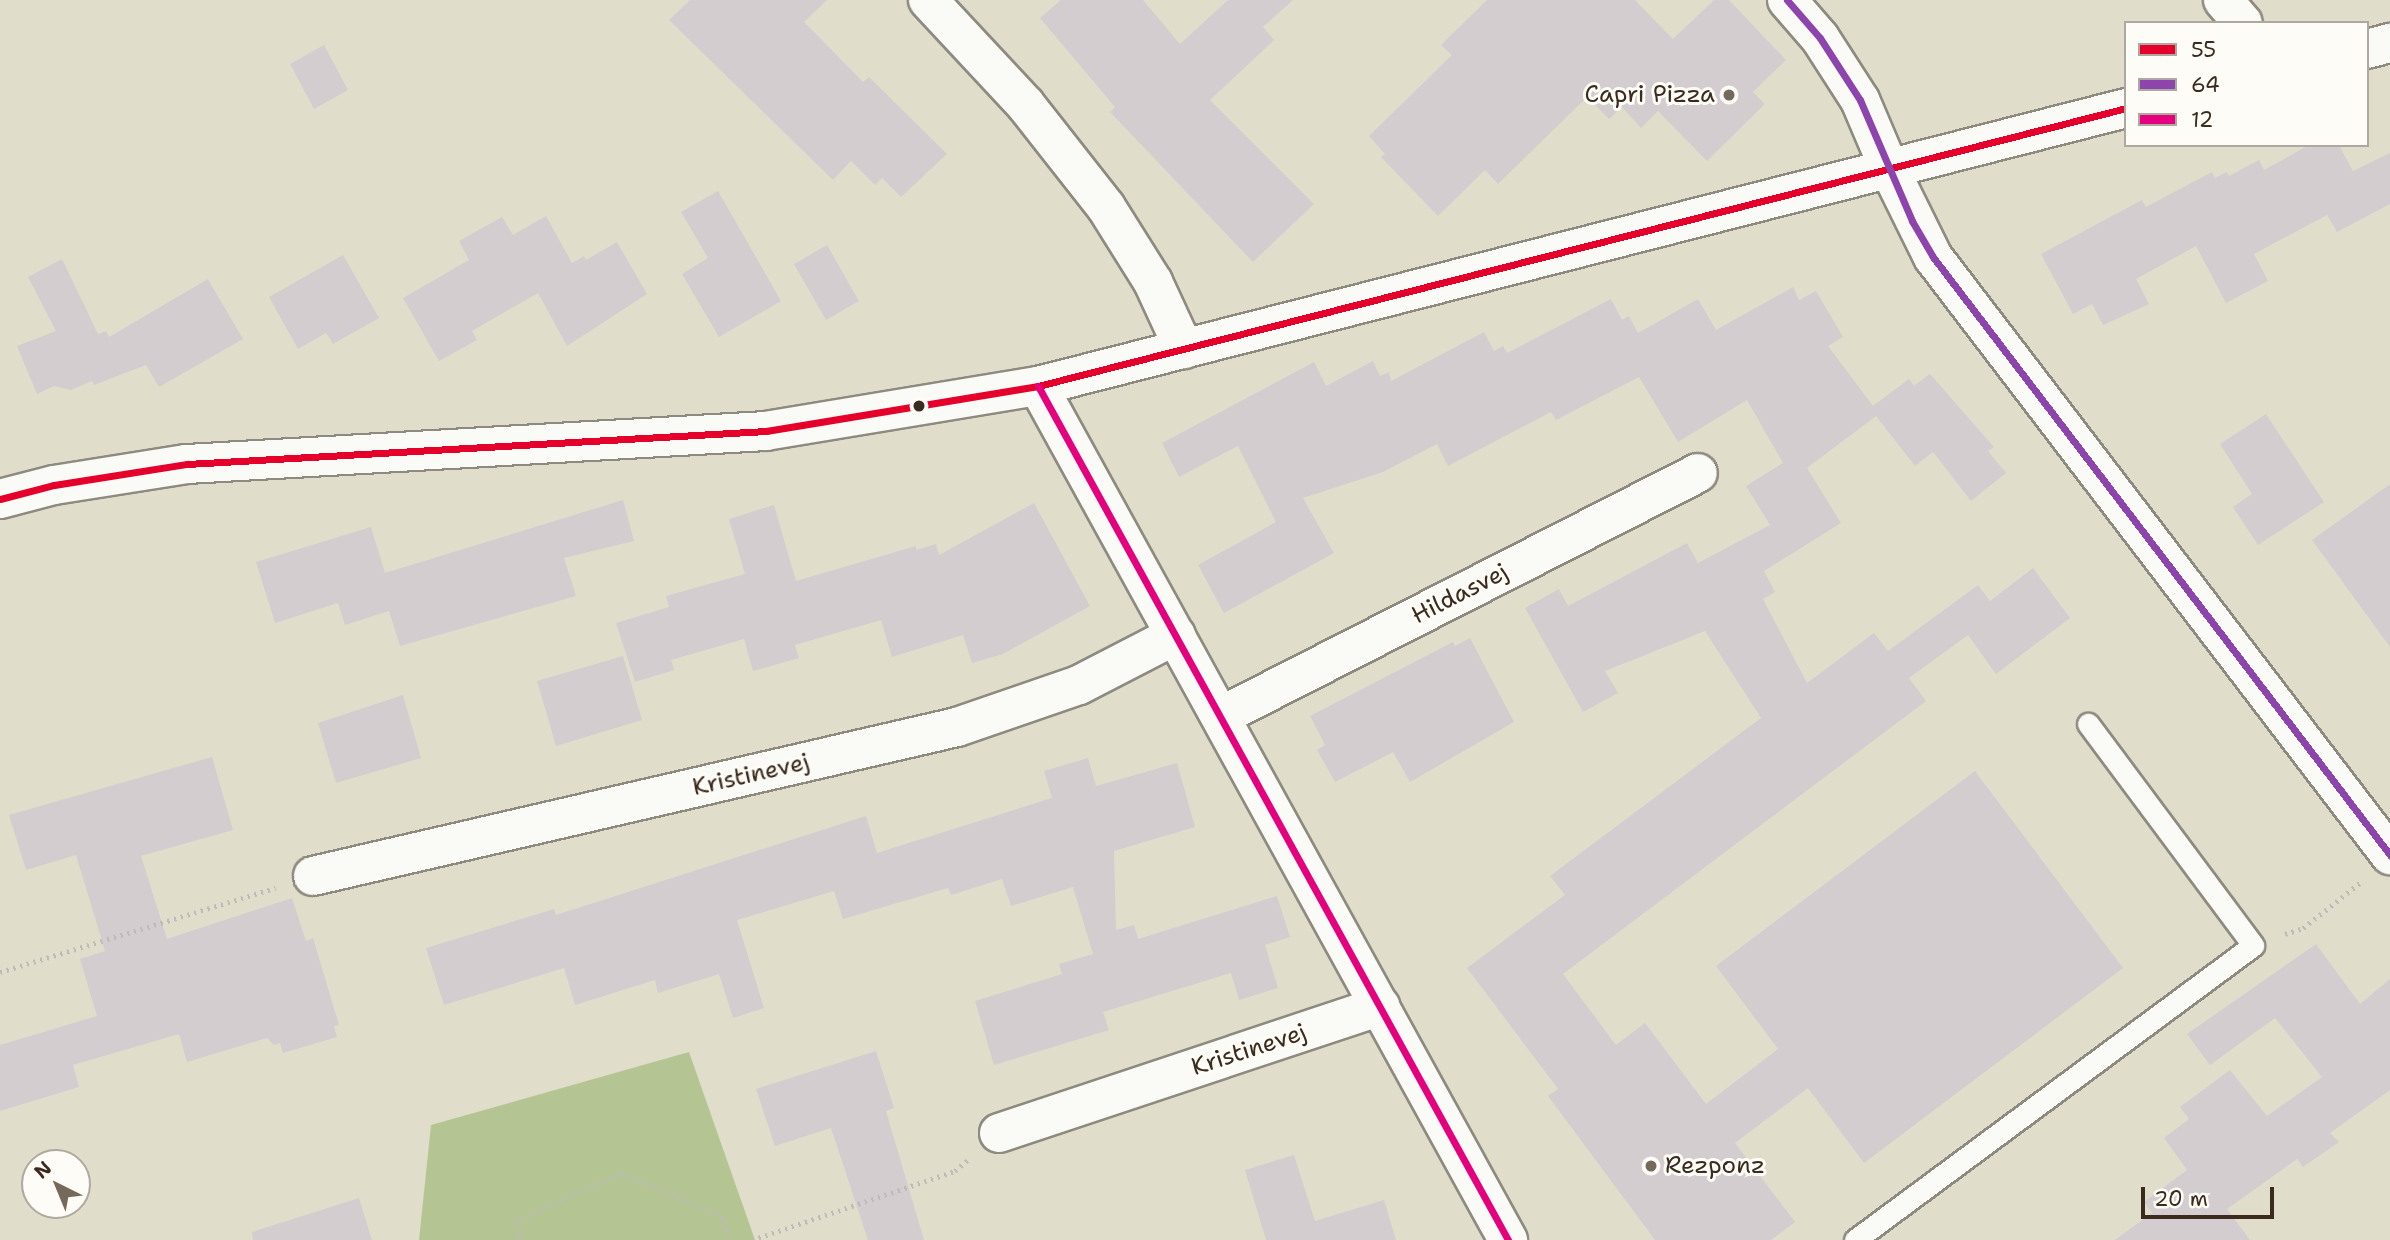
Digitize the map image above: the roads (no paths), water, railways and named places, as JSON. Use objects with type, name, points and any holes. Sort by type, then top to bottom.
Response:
[{"type":"street","points":[[928,0],[1025,104],[1106,207],[1153,282],[1184,349]]},
{"type":"street","points":[[1787,0],[1820,38],[1860,100],[1888,166],[1933,257],[2390,855]]},
{"type":"street","points":[[2222,0],[2241,21]]},
{"type":"street","points":[[2369,48],[2390,43]]},
{"type":"street","points":[[0,499],[54,485],[187,464],[766,431],[1038,386],[1888,166],[2124,108]]},
{"type":"street","points":[[1038,386],[1508,1240]]},
{"type":"street","name":"Hildasvej","points":[[1221,716],[1698,473]]},
{"type":"street","name":"Kristinevej","points":[[313,876],[957,727],[1079,685],[1177,635]]},
{"type":"street","name":"Kristinevej","points":[[999,1133],[1380,1006]]},
{"type":"lane","points":[[1856,1240],[2253,945],[2088,724]]},
{"type":"place","name":"Capri Pizza","points":[[1729,95]]},
{"type":"place","name":"Rezponz","points":[[1651,1166]]}]
